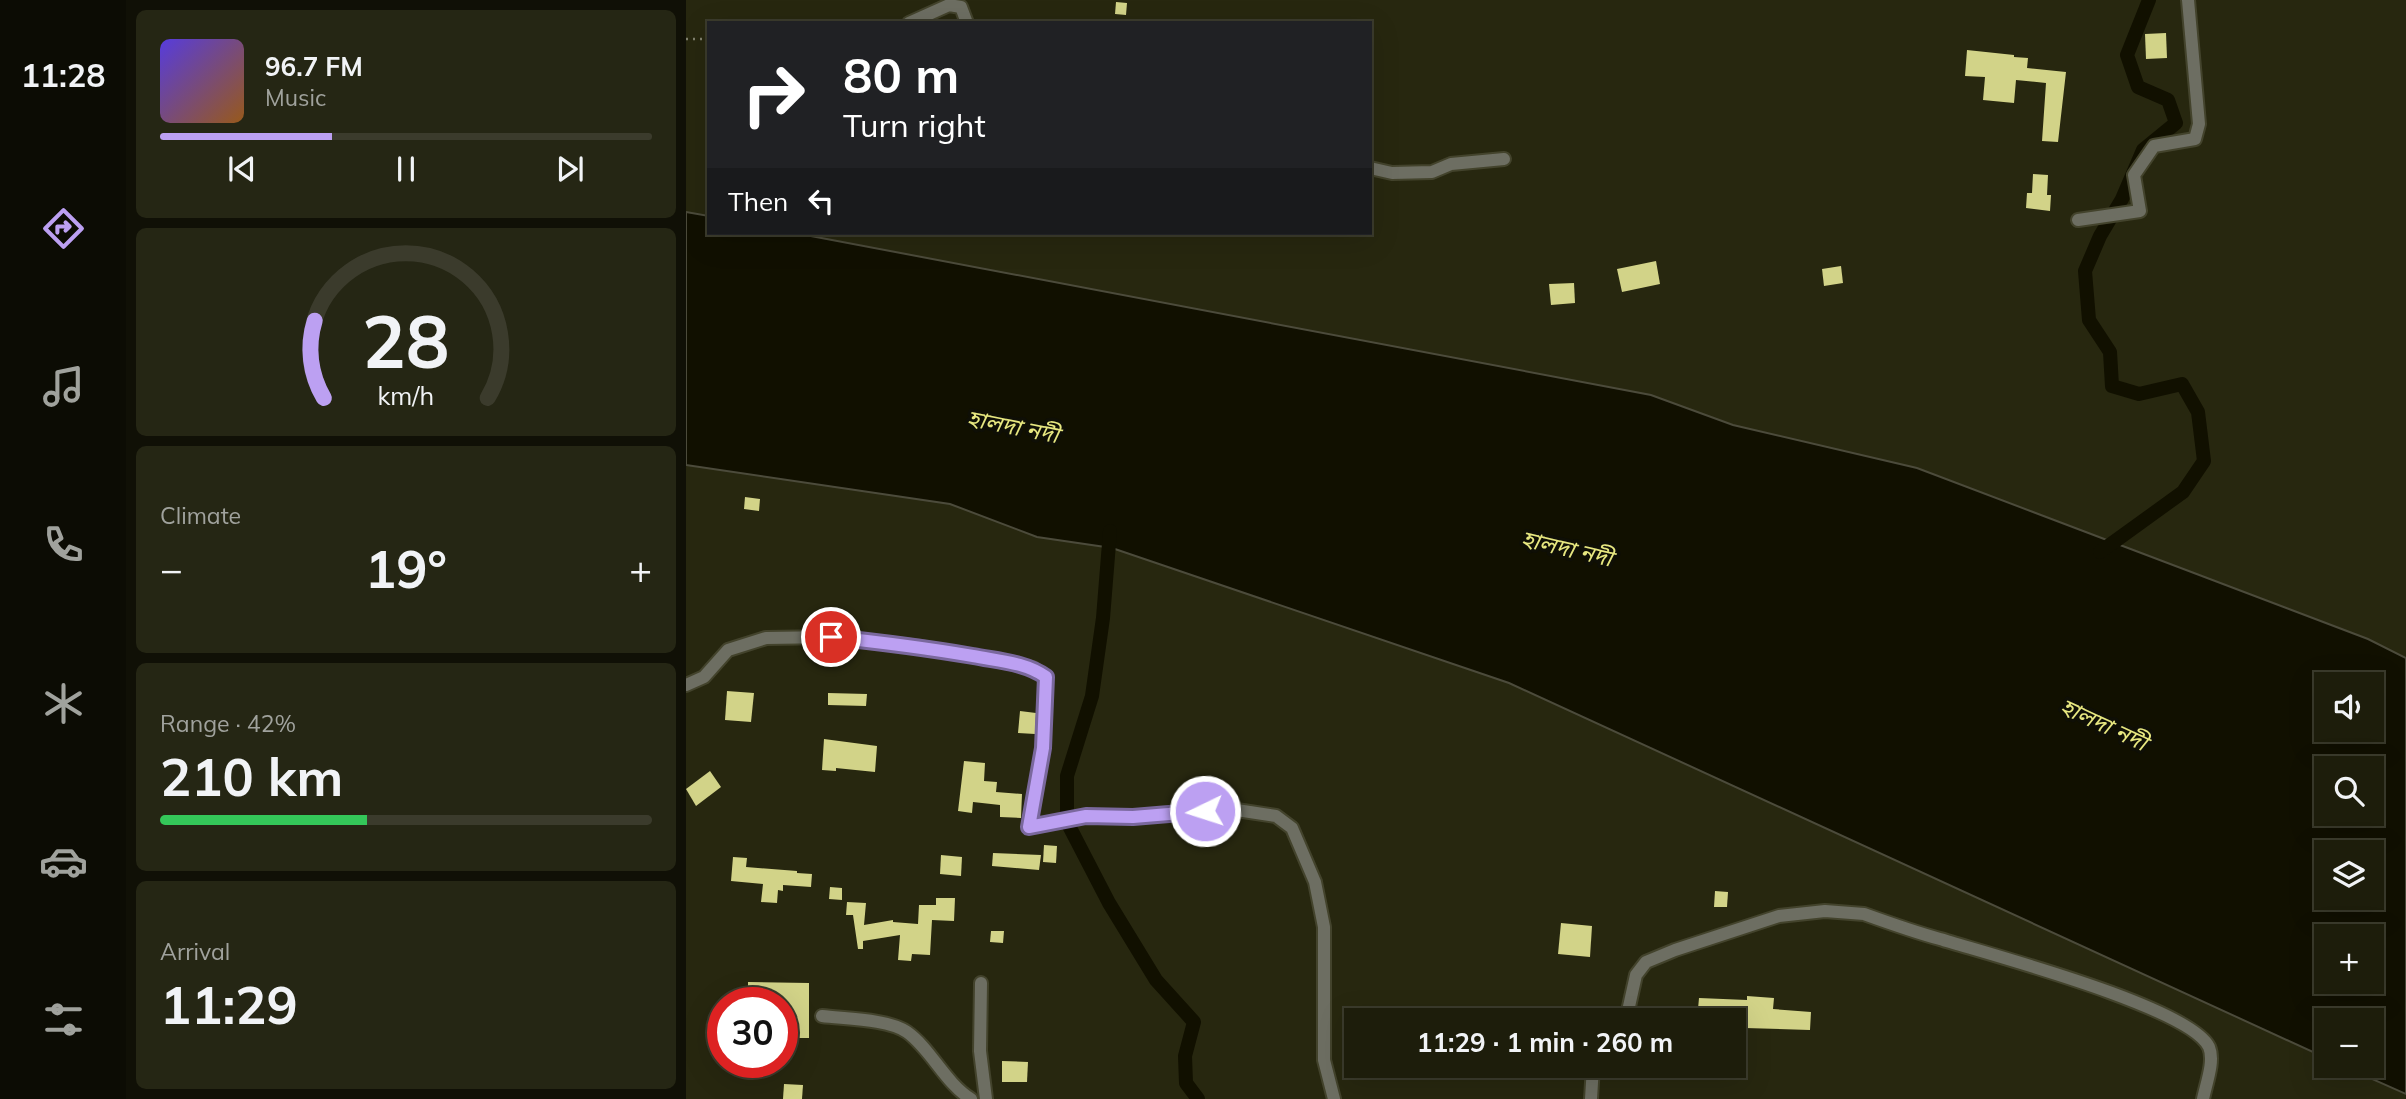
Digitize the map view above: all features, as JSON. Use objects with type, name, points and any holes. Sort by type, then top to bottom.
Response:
[{"type":"street","points":[[2078,220],[2140,211],[2133,175],[2154,146],[2195,139],[2199,124],[2188,0]]},
{"type":"street","points":[[913,21],[949,5],[961,7],[966,21]]},
{"type":"street","points":[[1372,168],[1392,173],[1432,172],[1451,163],[1504,159]]},
{"type":"street","points":[[686,685],[704,677],[728,650],[766,638],[831,637],[921,647],[1023,666],[1046,677],[1043,748],[1029,827],[1086,816],[1133,817],[1230,810],[1276,816],[1292,828],[1315,883],[1324,927],[1324,1059],[1334,1099]]},
{"type":"street","points":[[1629,1008],[1636,975],[1646,962],[1675,950],[1779,916],[1825,911],[1864,914],[2106,991],[2185,1024],[2204,1040],[2210,1049],[2211,1058],[2203,1099]]},
{"type":"street","points":[[981,983],[980,1051],[986,1099]]},
{"type":"street","points":[[822,1016],[894,1025],[908,1033],[937,1068],[971,1099]]},
{"type":"street","points":[[1591,1099],[1592,1078]]},
{"type":"path","points":[[686,39],[707,39]]},
{"type":"water","name":"হালদা নদী","points":[[686,212],[707,216],[707,235],[806,235],[1651,395],[1733,425],[1917,468],[2368,639],[2406,658],[2406,1094],[2370,1078],[2384,1078],[2384,1008],[2314,1008],[2314,1052],[1509,683],[1112,548],[1037,537],[950,504],[686,465]]},
{"type":"building","points":[[1116,2],[1127,3],[1126,15],[1115,14]]},
{"type":"building","points":[[2166,33],[2167,58],[2146,59],[2145,34]]},
{"type":"building","points":[[1967,50],[2028,58],[2027,68],[2066,72],[2058,142],[2042,141],[2046,83],[2016,80],[2014,103],[1983,100],[1985,77],[1965,76]]},
{"type":"building","points":[[2033,174],[2048,175],[2047,195],[2051,195],[2050,211],[2026,208],[2027,193],[2032,193]]},
{"type":"building","points":[[1656,261],[1660,284],[1622,292],[1617,269]]},
{"type":"building","points":[[1841,266],[1843,283],[1824,286],[1822,269]]},
{"type":"building","points":[[1574,283],[1575,303],[1551,305],[1549,284]]},
{"type":"building","points":[[745,497],[760,499],[759,511],[744,509]]},
{"type":"building","points":[[727,691],[754,693],[751,722],[725,720]]},
{"type":"building","points":[[828,693],[867,694],[866,706],[828,705]]},
{"type":"building","points":[[1020,711],[1036,713],[1035,734],[1018,733]]},
{"type":"building","points":[[824,739],[877,746],[875,772],[836,768],[836,771],[822,770]]},
{"type":"building","points":[[964,761],[985,763],[984,781],[997,782],[996,792],[1022,794],[1021,818],[1000,817],[1000,805],[973,802],[972,813],[958,811]]},
{"type":"building","points":[[710,771],[721,787],[696,806],[686,789]]},
{"type":"building","points":[[1044,845],[1057,846],[1056,863],[1043,862]]},
{"type":"building","points":[[993,853],[1041,855],[1039,870],[992,866]]},
{"type":"building","points":[[941,855],[962,857],[961,876],[940,874]]},
{"type":"building","points":[[733,857],[747,858],[746,867],[812,874],[811,887],[783,885],[783,891],[778,890],[777,903],[761,902],[763,884],[731,881]]},
{"type":"building","points":[[830,887],[842,888],[842,900],[829,899]]},
{"type":"building","points":[[1715,891],[1728,892],[1727,907],[1714,907]]},
{"type":"building","points":[[936,898],[955,898],[954,921],[932,920],[930,955],[912,954],[911,961],[898,960],[900,935],[863,941],[863,949],[858,949],[853,915],[846,915],[847,902],[866,903],[864,925],[893,920],[918,924],[919,905],[936,905]]},
{"type":"building","points":[[1561,923],[1592,926],[1590,957],[1558,954]]},
{"type":"building","points":[[991,931],[1004,931],[1003,943],[990,942]]},
{"type":"building","points":[[748,982],[809,983],[809,1038],[798,1038],[798,987],[748,987]]},
{"type":"building","points":[[1747,996],[1774,998],[1773,1009],[1811,1012],[1810,1030],[1746,1028],[1746,1008],[1698,1008],[1699,998],[1747,1000]]},
{"type":"building","points":[[1002,1061],[1028,1062],[1027,1082],[1002,1082]]},
{"type":"building","points":[[784,1084],[803,1085],[802,1099],[783,1099]]},
{"type":"waterway","points":[[2100,552],[2183,492],[2204,461],[2198,412],[2182,384],[2139,394],[2112,386],[2110,352],[2089,320],[2085,271],[2100,236],[2122,199],[2143,150],[2176,123],[2168,100],[2138,87],[2127,55],[2149,0]]},
{"type":"waterway","points":[[1110,531],[1103,618],[1092,696],[1067,776],[1067,822],[1109,903],[1156,980],[1194,1022],[1185,1056],[1186,1083],[1198,1099]]},
{"type":"route","points":[[831,637],[921,647],[1004,662],[1032,668],[1046,677],[1043,748],[1029,827],[1086,816],[1133,817],[1205,811]]}]
